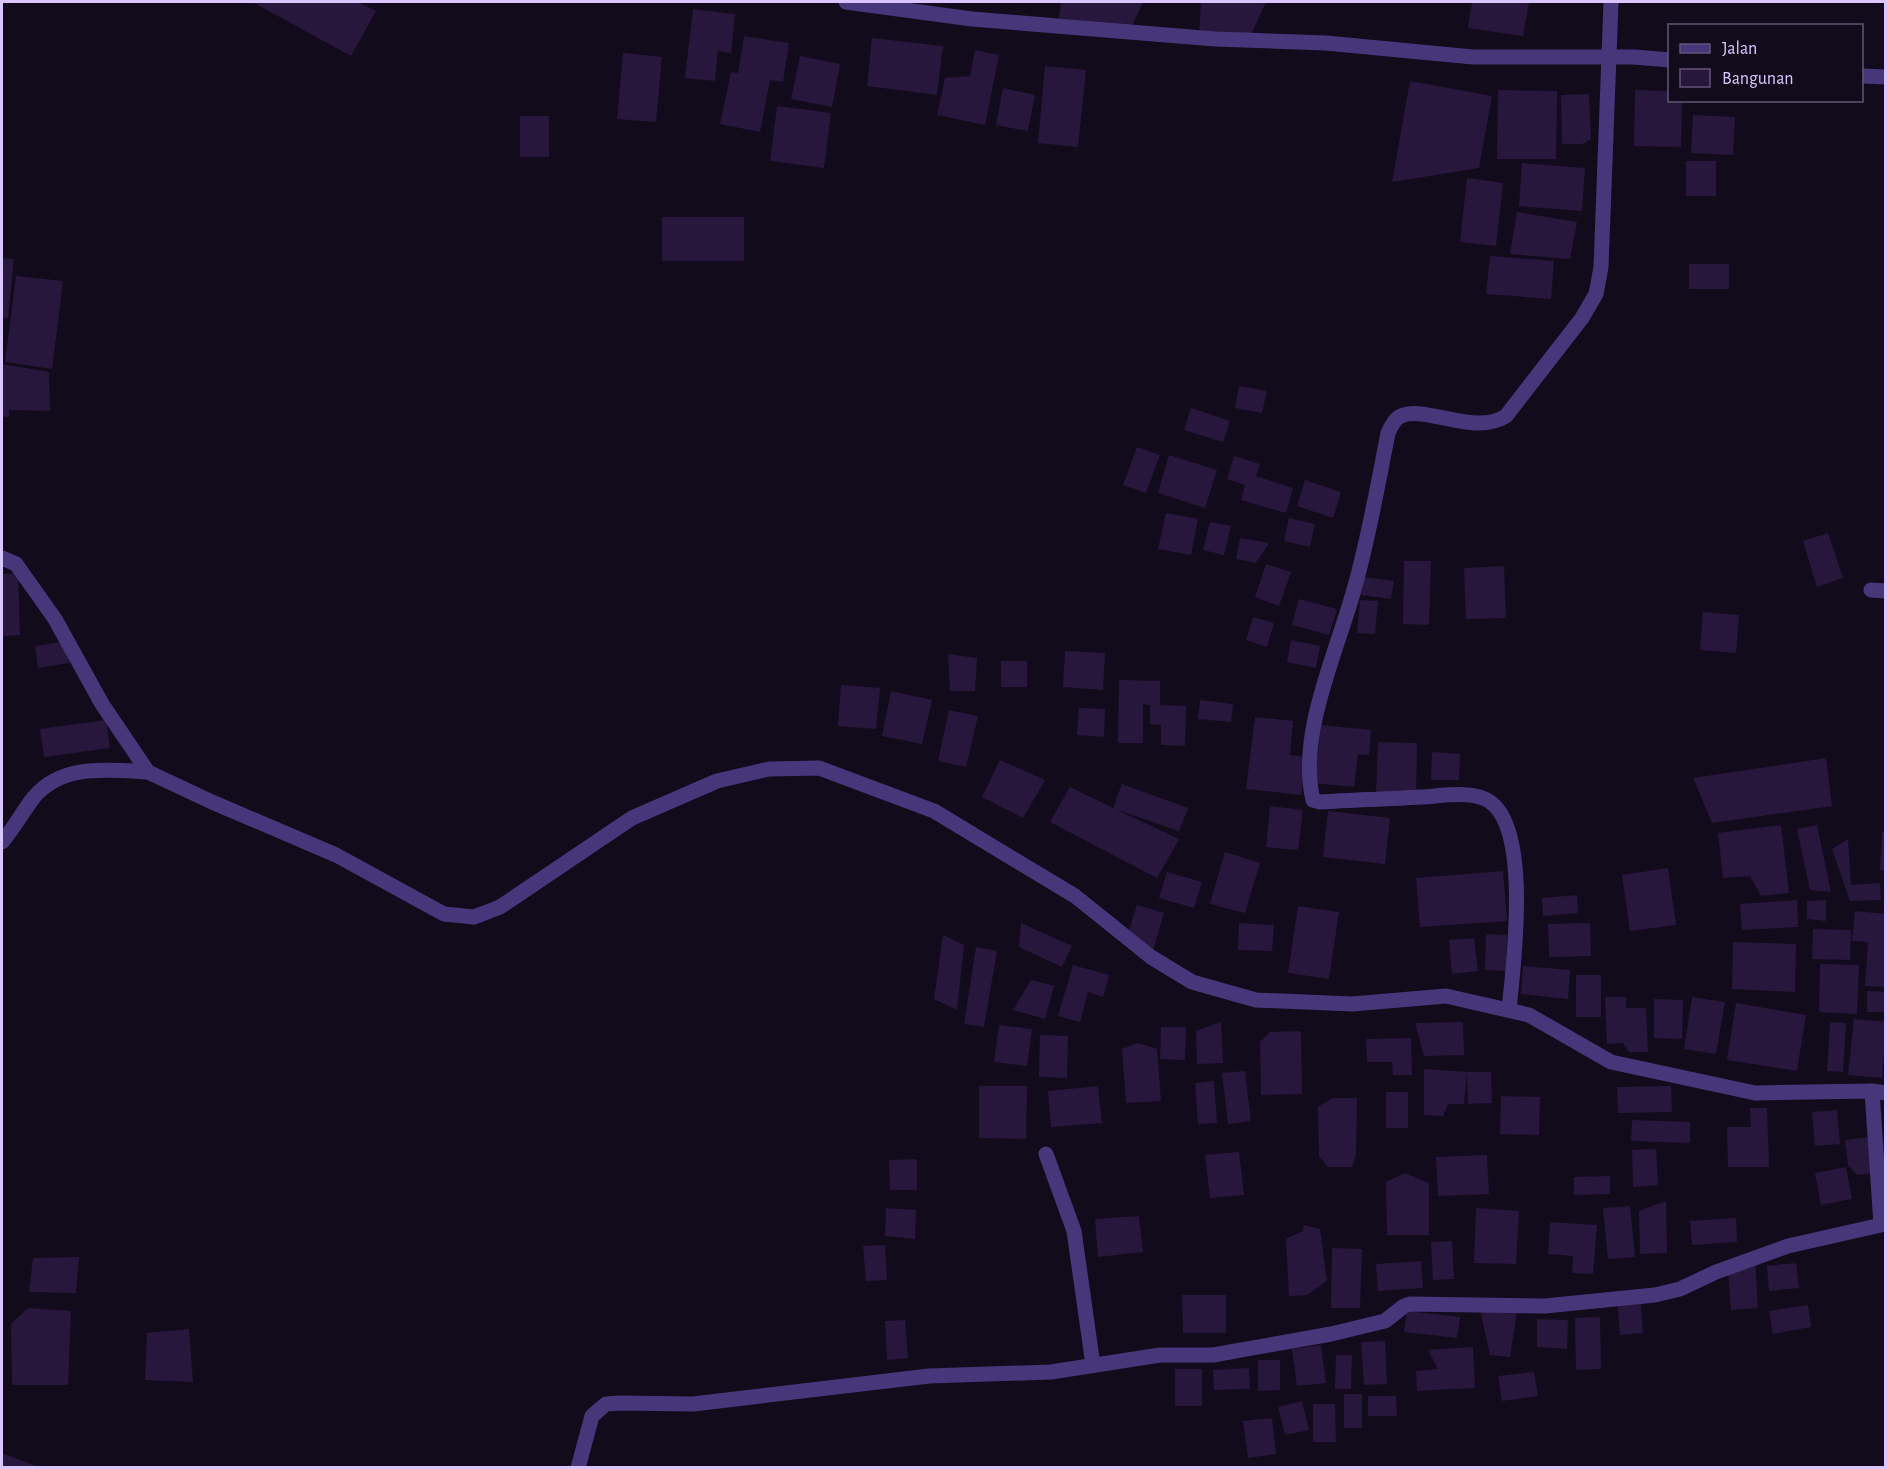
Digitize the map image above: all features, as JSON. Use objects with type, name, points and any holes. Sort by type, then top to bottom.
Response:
[{"type":"street","points":[[846,2],[972,19],[1215,39],[1326,43],[1473,57],[1634,57],[1668,60]]},
{"type":"street","points":[[1509,1010],[1517,903],[1512,843],[1501,812],[1486,800],[1461,795],[1320,802],[1313,800],[1309,784],[1312,726],[1356,585],[1393,423],[1400,416],[1412,414],[1483,425],[1496,423],[1506,416],[1582,318],[1596,294],[1601,267],[1611,2]]},
{"type":"street","points":[[1863,76],[1886,77]]},
{"type":"street","points":[[2,558],[16,564],[55,619],[102,704],[148,772]]},
{"type":"street","points":[[2,842],[35,795],[55,779],[88,769],[148,772],[336,855],[444,914],[474,917],[500,907],[632,818],[717,782],[769,769],[819,768],[934,811],[1075,896],[1151,957],[1192,982],[1256,1000],[1352,1004],[1446,996],[1529,1015],[1611,1062],[1755,1094],[1879,1092],[1883,1228],[1788,1246],[1716,1272],[1680,1289],[1655,1295],[1545,1306],[1410,1304],[1385,1321],[1331,1334],[1213,1355],[1160,1355],[1051,1372],[929,1376],[693,1404],[606,1404],[592,1416],[578,1467]]},
{"type":"street","points":[[1046,1154],[1074,1231],[1093,1365]]},
{"type":"building","points":[[252,2],[358,2],[376,11],[351,56]]},
{"type":"building","points":[[1061,2],[1143,2],[1132,26],[1059,18]]},
{"type":"building","points":[[1201,2],[1266,2],[1251,35],[1199,33]]},
{"type":"building","points":[[1472,2],[1529,2],[1523,36],[1468,28]]},
{"type":"building","points":[[693,9],[735,14],[731,53],[718,51],[715,81],[685,78]]},
{"type":"building","points":[[744,36],[789,43],[783,82],[770,80],[760,132],[720,124],[731,72],[738,73]]},
{"type":"building","points":[[872,38],[943,46],[937,95],[867,86]]},
{"type":"building","points":[[975,50],[999,55],[985,125],[937,115],[945,78],[970,76]]},
{"type":"building","points":[[623,53],[662,57],[656,122],[617,119]]},
{"type":"building","points":[[800,56],[840,64],[832,107],[791,99]]},
{"type":"building","points":[[1045,66],[1086,70],[1078,147],[1038,143]]},
{"type":"building","points":[[1410,81],[1492,96],[1479,168],[1392,182]]},
{"type":"building","points":[[1003,88],[1035,95],[1028,131],[996,125]]},
{"type":"building","points":[[1498,90],[1557,91],[1556,159],[1497,159]]},
{"type":"building","points":[[1635,90],[1668,91],[1668,102],[1682,102],[1681,147],[1634,146]]},
{"type":"building","points":[[1589,94],[1591,139],[1582,144],[1562,144],[1561,95]]},
{"type":"building","points":[[777,106],[831,113],[824,168],[770,161]]},
{"type":"building","points":[[1693,115],[1735,117],[1733,155],[1691,153]]},
{"type":"building","points":[[520,116],[549,116],[549,157],[520,157]]},
{"type":"building","points":[[1686,161],[1716,161],[1716,196],[1686,196]]},
{"type":"building","points":[[1522,163],[1585,168],[1582,211],[1519,206]]},
{"type":"building","points":[[1467,178],[1503,183],[1496,246],[1460,242]]},
{"type":"building","points":[[1517,212],[1577,222],[1570,259],[1510,254]]},
{"type":"building","points":[[662,217],[744,217],[744,261],[662,261]]},
{"type":"building","points":[[1490,256],[1554,261],[1551,299],[1486,294]]},
{"type":"building","points":[[2,258],[14,259],[8,318],[2,318]]},
{"type":"building","points":[[1689,264],[1729,264],[1729,289],[1689,289]]},
{"type":"building","points":[[16,276],[63,281],[52,369],[5,362]]},
{"type":"building","points":[[2,364],[49,372],[50,411],[9,410],[9,417],[2,417]]},
{"type":"building","points":[[1239,386],[1267,391],[1262,413],[1235,408]]},
{"type":"building","points":[[1191,408],[1230,421],[1223,442],[1184,430]]},
{"type":"building","points":[[1137,447],[1160,455],[1146,493],[1123,485]]},
{"type":"building","points":[[1169,455],[1217,470],[1205,508],[1158,493]]},
{"type":"building","points":[[1234,456],[1260,464],[1256,476],[1293,488],[1286,513],[1241,500],[1245,485],[1227,479]]},
{"type":"building","points":[[1305,480],[1341,492],[1333,518],[1297,506]]},
{"type":"building","points":[[1166,513],[1198,519],[1191,555],[1158,549]]},
{"type":"building","points":[[1289,518],[1315,524],[1310,547],[1284,541]]},
{"type":"building","points":[[1210,522],[1231,526],[1224,555],[1203,550]]},
{"type":"building","points":[[1828,533],[1843,578],[1817,587],[1803,541]]},
{"type":"building","points":[[1240,538],[1269,543],[1256,563],[1236,559]]},
{"type":"building","points":[[1404,561],[1431,561],[1429,625],[1403,624]]},
{"type":"building","points":[[1266,564],[1291,572],[1279,606],[1255,597]]},
{"type":"building","points":[[1504,566],[1506,618],[1466,619],[1464,568]]},
{"type":"building","points":[[18,573],[20,635],[2,636],[2,574]]},
{"type":"building","points":[[1363,577],[1394,581],[1391,599],[1361,595]]},
{"type":"building","points":[[1299,599],[1337,609],[1329,635],[1292,625]]},
{"type":"building","points":[[1360,600],[1378,601],[1375,634],[1357,633]]},
{"type":"building","points":[[1703,612],[1739,615],[1736,653],[1700,650]]},
{"type":"building","points":[[1253,617],[1274,623],[1267,647],[1246,640]]},
{"type":"building","points":[[1291,640],[1320,646],[1316,668],[1287,662]]},
{"type":"building","points":[[61,642],[70,663],[38,668],[35,646]]},
{"type":"building","points":[[1065,651],[1105,653],[1103,690],[1063,687]]},
{"type":"building","points":[[948,654],[977,658],[975,691],[950,691]]},
{"type":"building","points":[[1001,661],[1027,661],[1027,687],[1001,687]]},
{"type":"building","points":[[1119,680],[1160,681],[1160,705],[1186,706],[1185,746],[1161,745],[1161,725],[1150,724],[1150,705],[1143,704],[1143,743],[1118,743]]},
{"type":"building","points":[[841,685],[880,688],[876,729],[838,726]]},
{"type":"building","points":[[891,691],[932,700],[922,744],[882,736]]},
{"type":"building","points":[[1200,700],[1233,704],[1231,722],[1198,719]]},
{"type":"building","points":[[1079,708],[1105,709],[1104,737],[1077,735]]},
{"type":"building","points":[[949,710],[978,716],[966,767],[938,761]]},
{"type":"building","points":[[1255,717],[1293,721],[1290,755],[1305,757],[1301,795],[1246,789]]},
{"type":"building","points":[[106,720],[110,748],[44,757],[40,729]]},
{"type":"building","points":[[1321,725],[1371,730],[1369,755],[1358,754],[1354,787],[1315,783]]},
{"type":"building","points":[[1378,742],[1417,743],[1416,794],[1376,793]]},
{"type":"building","points":[[1432,752],[1460,754],[1459,780],[1431,780]]},
{"type":"building","points":[[1826,758],[1832,806],[1712,823],[1693,778]]},
{"type":"building","points":[[1000,760],[1045,780],[1023,818],[982,797]]},
{"type":"building","points":[[1122,784],[1188,808],[1179,831],[1115,809],[1179,839],[1157,878],[1050,822],[1070,787],[1113,808]]},
{"type":"building","points":[[1270,806],[1303,810],[1298,850],[1266,847]]},
{"type":"building","points":[[1328,811],[1390,818],[1385,864],[1323,857]]},
{"type":"building","points":[[1781,825],[1789,893],[1761,896],[1750,876],[1723,878],[1718,833]]},
{"type":"building","points":[[1817,825],[1831,892],[1810,890],[1797,829]]},
{"type":"building","points":[[1882,832],[1886,833],[1886,870],[1880,870]]},
{"type":"building","points":[[1848,839],[1851,885],[1880,883],[1881,900],[1850,901],[1832,849]]},
{"type":"building","points":[[1225,852],[1260,863],[1245,913],[1210,904]]},
{"type":"building","points":[[1668,868],[1676,925],[1630,931],[1622,875]]},
{"type":"building","points":[[1503,871],[1507,921],[1420,927],[1416,878]]},
{"type":"building","points":[[1167,872],[1202,882],[1194,908],[1159,898]]},
{"type":"building","points":[[1577,895],[1578,913],[1543,916],[1542,898]]},
{"type":"building","points":[[1797,900],[1798,927],[1742,930],[1740,904]]},
{"type":"building","points":[[1826,900],[1826,921],[1807,919],[1807,901]]},
{"type":"building","points":[[1137,905],[1164,913],[1151,957],[1127,937]]},
{"type":"building","points":[[1298,906],[1339,912],[1329,979],[1288,973]]},
{"type":"building","points":[[1855,911],[1886,914],[1886,987],[1865,986],[1868,942],[1852,941]]},
{"type":"building","points":[[1021,923],[1072,946],[1062,967],[1019,947]]},
{"type":"building","points":[[1239,923],[1274,925],[1272,951],[1238,950]]},
{"type":"building","points":[[1590,923],[1591,956],[1549,957],[1548,924]]},
{"type":"building","points":[[1813,929],[1851,930],[1850,960],[1812,959]]},
{"type":"building","points":[[1486,934],[1507,935],[1506,971],[1485,970]]},
{"type":"building","points":[[943,935],[964,945],[957,1010],[934,999]]},
{"type":"building","points":[[1474,938],[1478,971],[1452,974],[1449,940]]},
{"type":"building","points":[[1733,942],[1796,944],[1795,992],[1732,989]]},
{"type":"building","points":[[976,947],[997,951],[984,1027],[964,1024]]},
{"type":"building","points":[[1820,964],[1859,965],[1857,1014],[1819,1012]]},
{"type":"building","points":[[1073,965],[1109,975],[1103,997],[1088,992],[1080,1022],[1058,1016]]},
{"type":"building","points":[[1523,966],[1570,970],[1568,999],[1521,994]]},
{"type":"building","points":[[1576,975],[1601,975],[1601,1017],[1576,1017]]},
{"type":"building","points":[[1031,980],[1054,986],[1045,1019],[1013,1010]]},
{"type":"building","points":[[1867,991],[1886,992],[1886,1012],[1867,1012]]},
{"type":"building","points":[[1605,997],[1626,997],[1626,1008],[1646,1008],[1648,1052],[1629,1052],[1623,1043],[1607,1044]]},
{"type":"building","points":[[1692,997],[1725,1002],[1716,1054],[1684,1049]]},
{"type":"building","points":[[1654,999],[1683,1000],[1682,1039],[1654,1038]]},
{"type":"building","points":[[1736,1003],[1806,1015],[1797,1071],[1727,1060]]},
{"type":"building","points":[[1854,1019],[1886,1022],[1882,1078],[1848,1075]]},
{"type":"building","points":[[1221,1022],[1223,1063],[1197,1064],[1196,1031]]},
{"type":"building","points":[[1463,1022],[1464,1055],[1424,1056],[1415,1023]]},
{"type":"building","points":[[1830,1022],[1846,1023],[1843,1072],[1827,1071]]},
{"type":"building","points":[[999,1025],[1032,1029],[1027,1066],[994,1062]]},
{"type":"building","points":[[1161,1027],[1186,1027],[1185,1060],[1160,1059]]},
{"type":"building","points":[[1301,1031],[1302,1094],[1261,1095],[1260,1042],[1270,1032]]},
{"type":"building","points":[[1040,1035],[1068,1036],[1067,1078],[1039,1077]]},
{"type":"building","points":[[1411,1038],[1412,1075],[1393,1075],[1392,1062],[1367,1062],[1366,1039]]},
{"type":"building","points":[[1138,1043],[1157,1049],[1161,1101],[1126,1103],[1122,1049]]},
{"type":"building","points":[[1424,1069],[1467,1072],[1464,1104],[1448,1104],[1443,1116],[1424,1115]]},
{"type":"building","points":[[1245,1071],[1251,1121],[1228,1124],[1222,1073]]},
{"type":"building","points":[[1467,1072],[1491,1072],[1492,1103],[1468,1104]]},
{"type":"building","points":[[1214,1081],[1217,1123],[1198,1124],[1195,1083]]},
{"type":"building","points":[[979,1086],[1027,1086],[1026,1139],[979,1138]]},
{"type":"building","points":[[1098,1086],[1102,1123],[1051,1127],[1048,1091]]},
{"type":"building","points":[[1671,1086],[1672,1112],[1618,1113],[1617,1087]]},
{"type":"building","points":[[1386,1092],[1408,1092],[1408,1128],[1386,1128]]},
{"type":"building","points":[[1501,1096],[1540,1097],[1539,1135],[1500,1134]]},
{"type":"building","points":[[1332,1098],[1357,1098],[1356,1155],[1352,1167],[1328,1167],[1319,1156],[1318,1107]]},
{"type":"building","points":[[1750,1108],[1767,1108],[1769,1167],[1728,1167],[1727,1127],[1751,1127]]},
{"type":"building","points":[[1837,1110],[1840,1144],[1815,1146],[1812,1112]]},
{"type":"building","points":[[1632,1120],[1690,1122],[1690,1143],[1631,1141]]},
{"type":"building","points":[[1870,1137],[1874,1173],[1857,1175],[1848,1165],[1845,1140]]},
{"type":"building","points":[[1656,1149],[1658,1185],[1633,1187],[1632,1150]]},
{"type":"building","points":[[1239,1152],[1244,1195],[1210,1198],[1205,1155]]},
{"type":"building","points":[[1487,1155],[1489,1194],[1438,1196],[1436,1157]]},
{"type":"building","points":[[917,1159],[917,1190],[890,1190],[889,1160]]},
{"type":"building","points":[[1846,1167],[1852,1199],[1821,1205],[1815,1173]]},
{"type":"building","points":[[1405,1173],[1429,1183],[1429,1235],[1387,1235],[1386,1182]]},
{"type":"building","points":[[1610,1176],[1610,1194],[1574,1195],[1574,1177]]},
{"type":"building","points":[[1666,1201],[1667,1253],[1640,1254],[1639,1211]]},
{"type":"building","points":[[1630,1206],[1635,1257],[1608,1259],[1603,1208]]},
{"type":"building","points":[[886,1208],[916,1210],[915,1239],[885,1236]]},
{"type":"building","points":[[1476,1208],[1519,1211],[1516,1264],[1474,1263]]},
{"type":"building","points":[[1139,1216],[1143,1252],[1098,1257],[1095,1219]]},
{"type":"building","points":[[1736,1218],[1737,1242],[1692,1245],[1690,1221]]},
{"type":"building","points":[[1550,1222],[1597,1225],[1593,1274],[1572,1273],[1573,1256],[1548,1254]]},
{"type":"building","points":[[1304,1225],[1320,1229],[1327,1281],[1307,1295],[1289,1296],[1286,1239],[1303,1231]]},
{"type":"building","points":[[1452,1241],[1454,1279],[1433,1280],[1431,1242]]},
{"type":"building","points":[[885,1245],[887,1280],[866,1281],[863,1246]]},
{"type":"building","points":[[1332,1248],[1362,1249],[1360,1308],[1331,1308]]},
{"type":"building","points":[[79,1257],[76,1293],[29,1292],[33,1258]]},
{"type":"building","points":[[1755,1258],[1758,1308],[1731,1310],[1728,1268]]},
{"type":"building","points":[[1421,1261],[1423,1288],[1378,1291],[1376,1264]]},
{"type":"building","points":[[1796,1263],[1799,1288],[1769,1291],[1767,1266]]},
{"type":"building","points":[[1182,1295],[1226,1295],[1226,1333],[1183,1333]]},
{"type":"building","points":[[1640,1297],[1643,1333],[1620,1335],[1617,1298]]},
{"type":"building","points":[[1479,1305],[1517,1311],[1510,1357],[1490,1355]]},
{"type":"building","points":[[1808,1305],[1811,1327],[1773,1334],[1769,1311]]},
{"type":"building","points":[[28,1308],[71,1311],[68,1385],[12,1385],[11,1324]]},
{"type":"building","points":[[1407,1311],[1460,1317],[1457,1338],[1404,1332]]},
{"type":"building","points":[[1600,1317],[1601,1369],[1576,1370],[1575,1318]]},
{"type":"building","points":[[1537,1319],[1568,1320],[1567,1349],[1537,1347]]},
{"type":"building","points":[[905,1320],[908,1358],[887,1360],[885,1321]]},
{"type":"building","points":[[189,1329],[193,1382],[145,1380],[147,1333]]},
{"type":"building","points":[[1385,1341],[1387,1384],[1364,1385],[1361,1342]]},
{"type":"building","points":[[1321,1345],[1326,1383],[1297,1386],[1292,1349]]},
{"type":"building","points":[[1473,1347],[1475,1388],[1417,1391],[1416,1371],[1438,1369],[1428,1350]]},
{"type":"building","points":[[1336,1355],[1352,1355],[1351,1389],[1335,1389]]},
{"type":"building","points":[[1258,1360],[1280,1360],[1280,1390],[1258,1391]]},
{"type":"building","points":[[1249,1368],[1250,1389],[1214,1390],[1213,1370]]},
{"type":"building","points":[[1175,1369],[1202,1369],[1202,1406],[1175,1406]]},
{"type":"building","points":[[1534,1372],[1538,1396],[1502,1401],[1498,1376]]},
{"type":"building","points":[[1344,1394],[1362,1394],[1362,1428],[1344,1428]]},
{"type":"building","points":[[1368,1396],[1396,1396],[1397,1416],[1368,1416]]},
{"type":"building","points":[[1302,1401],[1309,1430],[1285,1435],[1278,1407]]},
{"type":"building","points":[[1313,1404],[1335,1404],[1336,1442],[1313,1442]]},
{"type":"building","points":[[1272,1418],[1276,1454],[1248,1458],[1243,1421]]},
{"type":"building","points":[[2,1453],[38,1467],[38,1468],[2,1468]]}]
